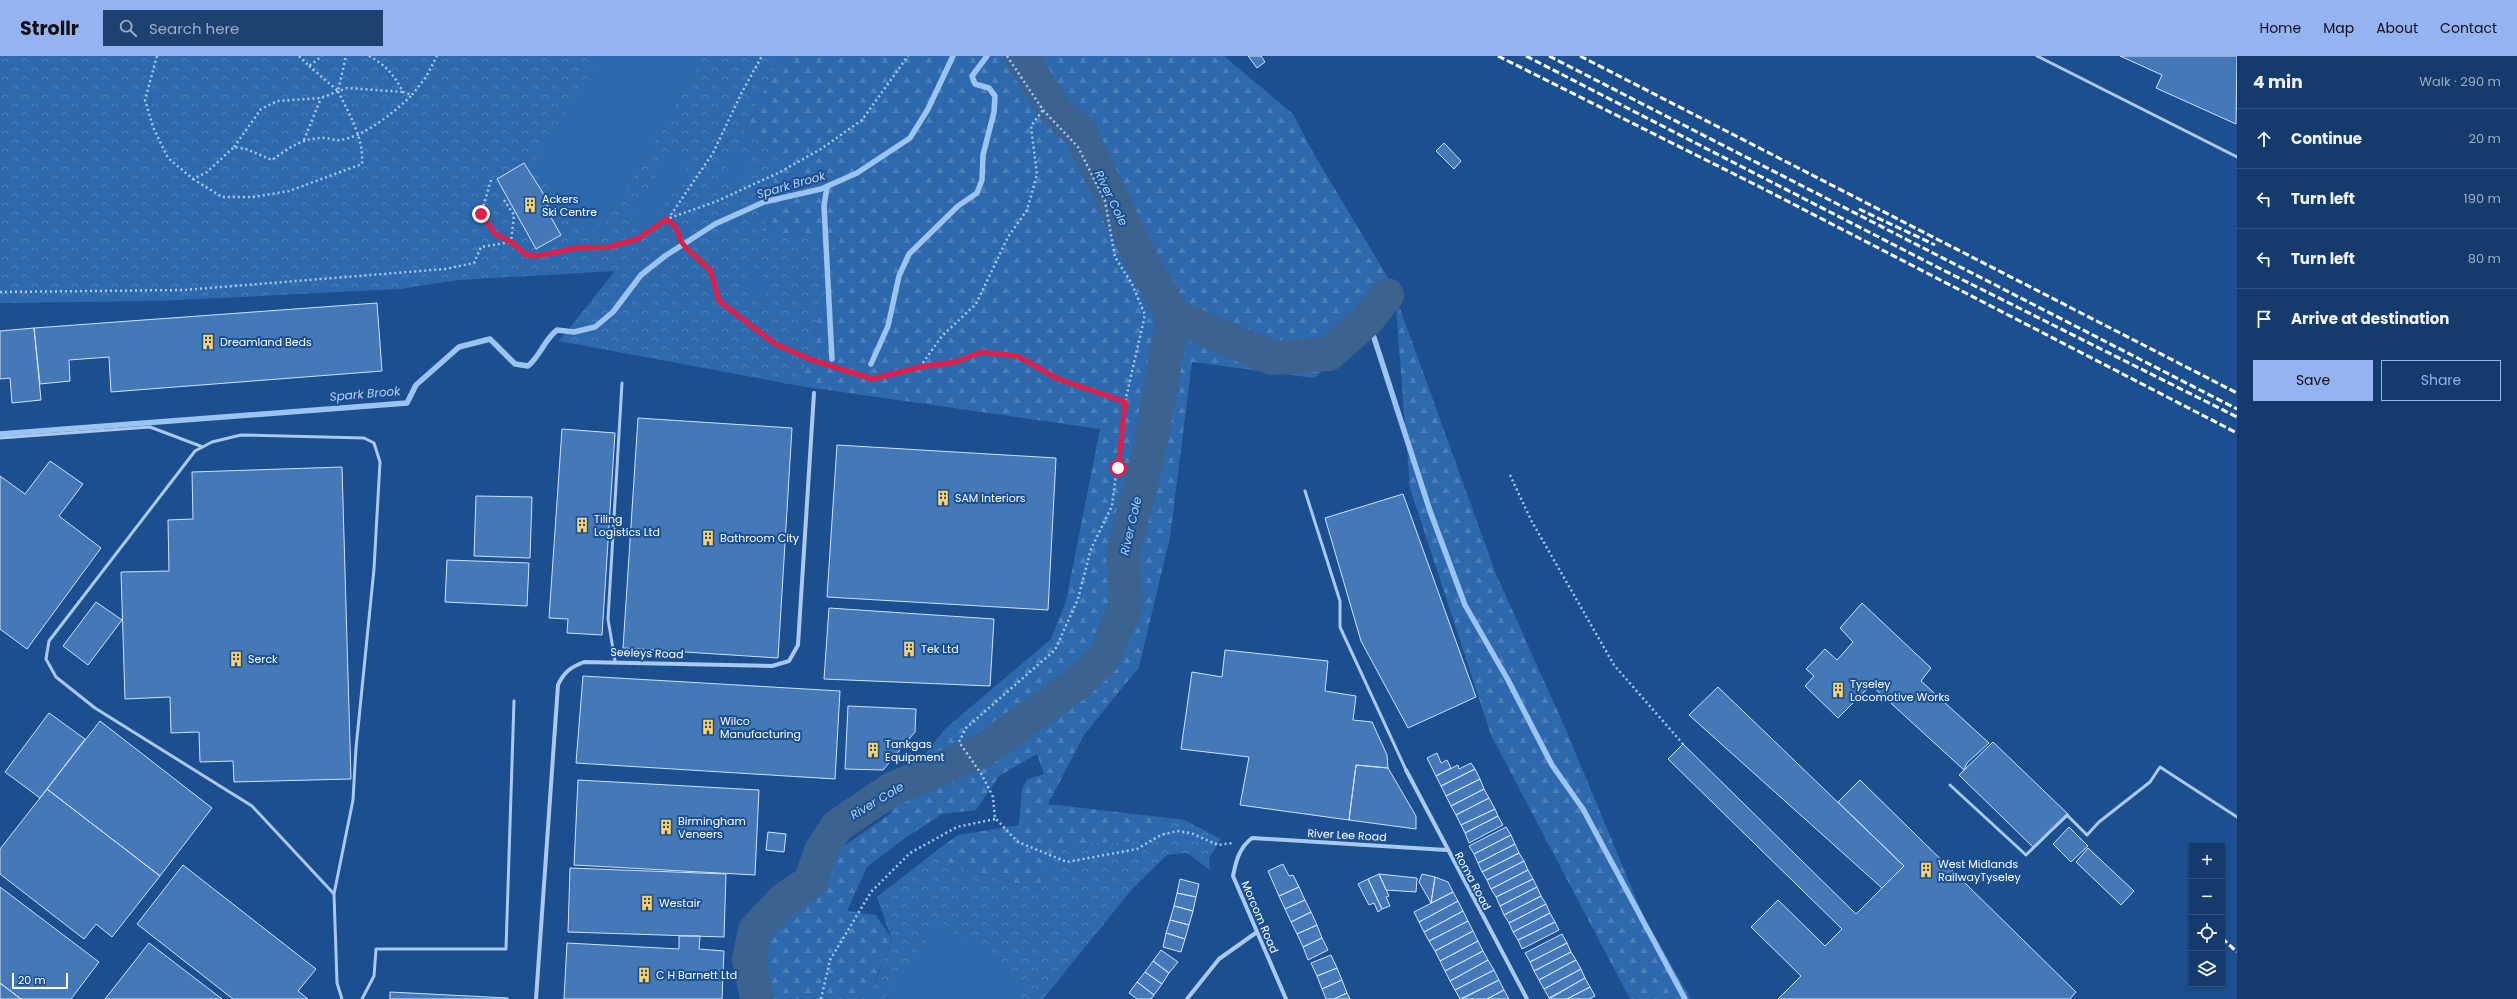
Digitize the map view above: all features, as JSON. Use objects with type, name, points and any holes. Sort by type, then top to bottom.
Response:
[{"type":"street","name":"Seeleys Road","points":[[536,999],[558,685],[563,674],[572,666],[584,662],[616,661],[772,666],[790,661],[795,655],[798,645],[814,393]]},
{"type":"street","name":"Roma Road","points":[[1406,770],[1446,850],[1527,999]]},
{"type":"street","name":"River Lee Road","points":[[1247,842],[1252,838],[1446,850]]},
{"type":"street","name":"Morcom Road","points":[[1247,842],[1236,858],[1233,876],[1286,999]]},
{"type":"street","points":[[1187,999],[1219,959],[1257,932]]},
{"type":"lane","points":[[2037,56],[2237,157]]},
{"type":"lane","points":[[616,661],[608,619],[622,383]]},
{"type":"lane","points":[[0,438],[150,427],[203,447]]},
{"type":"lane","points":[[334,894],[252,806],[95,708],[56,677],[46,659],[49,641],[195,451],[212,442],[241,435],[364,438],[374,443],[380,462],[374,569],[356,748],[353,800],[334,894],[337,983],[342,999]]},
{"type":"lane","points":[[1305,492],[1340,601],[1340,627],[1406,770]]},
{"type":"lane","points":[[362,999],[374,976],[376,949],[506,949],[514,702]]},
{"type":"lane","points":[[1950,785],[2026,855],[2067,816],[2087,836],[2099,822],[2150,782],[2160,767],[2237,817]]},
{"type":"path","points":[[157,56],[145,100],[153,127],[168,158],[192,179],[222,197],[253,198],[289,192],[362,164],[363,150],[358,134],[338,91],[299,56]]},
{"type":"path","points":[[309,66],[322,56]]},
{"type":"path","points":[[338,91],[346,56]]},
{"type":"path","points":[[369,56],[383,63],[395,76],[403,92]]},
{"type":"path","points":[[234,147],[246,149],[272,160],[304,140],[325,138],[340,140],[358,134],[399,108],[412,95],[426,76],[437,56]]},
{"type":"path","points":[[667,219],[713,153],[742,92],[762,56]]},
{"type":"path","points":[[491,180],[481,214],[495,234],[511,242],[526,255],[538,256],[576,248],[609,247],[637,239],[667,219],[715,202],[780,172],[822,149],[862,120],[908,56]]},
{"type":"path","points":[[1007,56],[1043,110],[1078,147],[1106,201],[1115,257],[1132,284],[1145,315],[1125,402],[1112,506],[1091,549],[1078,600],[1055,650],[966,728],[959,742],[982,775],[993,797],[995,818],[1018,842],[1067,862],[1137,848],[1161,835],[1177,831],[1191,833],[1218,845],[1247,842]]},
{"type":"path","points":[[192,179],[207,172],[234,147],[261,109],[277,101],[321,98],[347,88],[403,92],[412,95]]},
{"type":"path","points":[[304,140],[321,98]]},
{"type":"path","points":[[920,367],[942,336],[976,304],[1008,237],[1027,210],[1037,174],[1032,126],[1043,110]]},
{"type":"path","points":[[504,200],[514,214],[511,242]]},
{"type":"path","points":[[667,219],[676,228],[680,240],[687,249],[710,270],[719,301],[775,344],[809,359],[872,379],[920,367],[955,362],[981,352],[1017,356],[1058,379],[1125,402]]},
{"type":"path","points":[[0,292],[184,290],[444,269],[474,263],[481,247],[511,242]]},
{"type":"path","points":[[1510,475],[1531,520],[1614,665],[1683,744]]},
{"type":"path","points":[[821,999],[830,960],[871,892],[910,853],[957,827],[995,818]]},
{"type":"green space","points":[[0,56],[780,56],[744,133],[780,152],[763,231],[840,238],[800,386],[559,341],[615,271],[459,280],[400,289],[158,301],[0,303]]},
{"type":"green space","points":[[601,56],[704,56],[599,235],[554,201],[562,186],[533,165]]},
{"type":"green space","points":[[780,56],[1224,56],[1293,114],[1315,156],[1390,281],[1496,574],[1566,730],[1643,915],[1691,999],[1630,999],[1491,735],[1410,488],[1396,308],[1314,378],[1192,362],[1170,537],[1139,667],[1084,735],[1048,804],[1169,818],[1139,842],[1063,844],[1037,889],[952,867],[940,848],[958,835],[1019,825],[1022,789],[1027,779],[1044,774],[1037,754],[999,776],[976,810],[942,814],[905,838],[867,867],[847,911],[876,915],[892,939],[868,999],[749,999],[744,978],[766,912],[809,870],[890,814],[921,759],[946,728],[1051,639],[1066,601],[1100,429],[800,386],[840,238],[762,231],[780,152],[744,133]]},
{"type":"green space","points":[[673,149],[691,161],[649,229],[628,221]]},
{"type":"green space","points":[[746,150],[752,165],[733,181],[724,162]]},
{"type":"green space","points":[[754,265],[764,279],[766,294],[756,301],[745,292],[746,272]]},
{"type":"green space","points":[[1169,818],[1184,820],[1221,839],[1209,858],[1210,870],[1187,853],[1167,855],[1133,888],[1043,999],[868,999],[892,940],[877,897],[940,848],[952,867],[1037,889],[1063,844],[1139,842]]},
{"type":"green space","points":[[940,922],[1024,982],[1012,999],[884,999]]},
{"type":"building","points":[[1248,56],[1261,56],[1265,62],[1257,68]]},
{"type":"building","points":[[2120,56],[2237,56],[2236,124],[2156,88],[2162,75]]},
{"type":"building","points":[[1444,143],[1461,161],[1454,169],[1436,151]]},
{"type":"building","name":"Ackers Ski Centre","points":[[524,163],[550,204],[545,207],[561,235],[536,249],[497,179]]},
{"type":"building","name":"Dreamland Beds","points":[[377,303],[382,371],[111,392],[109,357],[69,360],[70,381],[40,384],[34,328]]},
{"type":"building","points":[[34,328],[41,400],[12,403],[10,378],[0,379],[0,331]]},
{"type":"building","name":"Bathroom City","points":[[638,418],[792,428],[778,658],[623,648]]},
{"type":"building","name":"Tiling Logistics Ltd","points":[[562,429],[615,433],[602,635],[567,633],[568,619],[549,618]]},
{"type":"building","name":"SAM Interiors","points":[[837,445],[1056,458],[1048,610],[827,597]]},
{"type":"building","points":[[50,461],[83,484],[59,516],[101,548],[27,649],[0,629],[0,476],[25,494]]},
{"type":"building","name":"Serck","points":[[342,467],[351,779],[234,782],[233,761],[200,762],[199,732],[171,733],[170,697],[125,699],[121,572],[169,571],[168,520],[193,519],[192,472]]},
{"type":"building","points":[[1403,494],[1476,697],[1408,728],[1361,641],[1325,518]]},
{"type":"building","points":[[476,496],[532,497],[530,558],[474,556]]},
{"type":"building","points":[[447,560],[529,563],[527,606],[445,602]]},
{"type":"building","points":[[96,602],[122,620],[88,665],[63,646]]},
{"type":"building","name":"Tyseley Locomotive Works","points":[[1862,603],[1931,668],[1921,681],[1989,743],[1967,763],[1964,770],[1871,685],[1838,718],[1805,686],[1814,676],[1806,669],[1825,649],[1837,660],[1853,642],[1840,628]]},
{"type":"building","name":"Tek Ltd","points":[[829,608],[994,619],[990,686],[824,679]]},
{"type":"building","points":[[1225,650],[1328,661],[1325,691],[1356,696],[1353,720],[1372,722],[1387,755],[1388,768],[1356,765],[1349,820],[1240,805],[1249,757],[1181,749],[1192,672],[1222,677]]},
{"type":"building","name":"Wilco Manufacturing","points":[[583,676],[840,691],[835,779],[576,763]]},
{"type":"building","points":[[1718,687],[1904,866],[1882,888],[1689,715]]},
{"type":"building","name":"Tankgas Equipment","points":[[848,706],[916,709],[915,732],[883,770],[845,769]]},
{"type":"building","points":[[49,713],[85,739],[40,798],[5,772]]},
{"type":"building","points":[[100,721],[212,808],[160,876],[47,789]]},
{"type":"building","points":[[1993,742],[2069,815],[2034,848],[1959,775]]},
{"type":"building","name":"West Midlands RailwayTyseley","points":[[1683,744],[1856,914],[1904,866],[1838,802],[1860,780],[2076,992],[2070,999],[1778,999],[1801,976],[1751,927],[1778,900],[1825,946],[1842,929],[1668,759]]},
{"type":"building","points":[[1437,753],[1441,763],[1447,760],[1451,768],[1436,776],[1427,758]]},
{"type":"building","points":[[1471,763],[1475,769],[1441,786],[1436,776],[1458,765],[1459,769]]},
{"type":"building","points":[[1356,765],[1388,768],[1416,816],[1416,829],[1349,820]]},
{"type":"building","points":[[1475,769],[1480,779],[1446,796],[1441,786]]},
{"type":"building","points":[[1480,779],[1484,789],[1451,806],[1446,796]]},
{"type":"building","name":"Birmingham Veneers","points":[[578,780],[759,790],[755,875],[574,865]]},
{"type":"building","points":[[47,789],[160,876],[112,937],[96,924],[84,939],[0,874],[0,849]]},
{"type":"building","points":[[1484,789],[1489,798],[1456,815],[1451,806]]},
{"type":"building","points":[[1489,798],[1495,809],[1461,825],[1456,815]]},
{"type":"building","points":[[1495,809],[1498,816],[1465,833],[1461,825]]},
{"type":"building","points":[[1498,816],[1503,825],[1469,843],[1465,833]]},
{"type":"building","points":[[1506,827],[1511,835],[1474,854],[1469,846]]},
{"type":"building","points":[[2069,827],[2088,846],[2071,862],[2053,844]]},
{"type":"building","points":[[768,832],[786,834],[784,852],[766,850]]},
{"type":"building","points":[[1511,835],[1515,844],[1478,863],[1474,854]]},
{"type":"building","points":[[1515,844],[1519,853],[1482,872],[1478,863]]},
{"type":"building","points":[[2088,848],[2134,891],[2121,905],[2076,862]]},
{"type":"building","points":[[1519,853],[1524,861],[1487,880],[1482,872]]},
{"type":"building","points":[[1524,861],[1528,870],[1491,889],[1487,880]]},
{"type":"building","points":[[1283,864],[1289,876],[1293,875],[1299,887],[1279,896],[1268,871]]},
{"type":"building","points":[[183,865],[316,969],[298,991],[308,999],[233,999],[137,924]]},
{"type":"building","name":"Westair","points":[[570,868],[726,874],[724,937],[568,932]]},
{"type":"building","points":[[1528,870],[1533,879],[1496,897],[1491,889]]},
{"type":"building","points":[[1379,874],[1389,896],[1386,897],[1390,906],[1382,909],[1368,879]]},
{"type":"building","points":[[1379,874],[1417,878],[1416,892],[1386,890]]},
{"type":"building","points":[[1422,874],[1435,877],[1431,903],[1419,882]]},
{"type":"building","points":[[1435,877],[1448,882],[1453,892],[1431,903]]},
{"type":"building","points":[[1180,879],[1199,884],[1196,897],[1177,893]]},
{"type":"building","points":[[1368,879],[1382,909],[1378,912],[1374,903],[1369,905],[1358,884]]},
{"type":"building","points":[[1533,879],[1537,887],[1500,906],[1496,897]]},
{"type":"building","points":[[0,887],[99,962],[71,999],[21,999],[0,983]]},
{"type":"building","points":[[1299,887],[1305,900],[1285,909],[1279,896]]},
{"type":"building","points":[[1537,887],[1541,896],[1504,915],[1500,906]]},
{"type":"building","points":[[1453,892],[1458,901],[1419,922],[1414,912]]},
{"type":"building","points":[[1177,893],[1196,897],[1193,911],[1174,906]]},
{"type":"building","points":[[1541,896],[1546,904],[1509,923],[1504,915]]},
{"type":"building","points":[[1305,900],[1311,912],[1291,922],[1285,909]]},
{"type":"building","points":[[1458,901],[1463,911],[1424,932],[1419,922]]},
{"type":"building","points":[[1546,904],[1550,913],[1513,932],[1509,923]]},
{"type":"building","points":[[1174,906],[1193,911],[1189,925],[1170,920]]},
{"type":"building","points":[[1463,911],[1468,921],[1429,941],[1424,932]]},
{"type":"building","points":[[1311,912],[1317,925],[1297,934],[1291,922]]},
{"type":"building","points":[[1550,913],[1555,922],[1518,940],[1513,932]]},
{"type":"building","points":[[1170,920],[1189,925],[1185,939],[1166,933]]},
{"type":"building","points":[[1468,921],[1473,931],[1435,951],[1429,941]]},
{"type":"building","points":[[1555,922],[1559,930],[1522,949],[1518,940]]},
{"type":"building","points":[[1317,925],[1322,938],[1303,947],[1297,934]]},
{"type":"building","points":[[1473,931],[1478,941],[1440,961],[1435,951]]},
{"type":"building","points":[[1166,933],[1185,939],[1181,952],[1163,947]]},
{"type":"building","points":[[1562,934],[1567,943],[1530,962],[1525,953]]},
{"type":"building","name":"C H Barnett Ltd","points":[[679,936],[700,936],[699,949],[724,951],[722,999],[564,999],[567,943],[679,949]]},
{"type":"building","points":[[1322,938],[1328,950],[1308,960],[1303,947]]},
{"type":"building","points":[[1478,941],[1483,951],[1445,971],[1440,961]]},
{"type":"building","points":[[149,943],[222,999],[105,999]]},
{"type":"building","points":[[1567,943],[1571,952],[1534,971],[1530,962]]},
{"type":"building","points":[[1161,950],[1178,962],[1169,973],[1153,961]]},
{"type":"building","points":[[1483,951],[1488,960],[1450,981],[1445,971]]},
{"type":"building","points":[[1571,952],[1576,960],[1539,980],[1534,971]]},
{"type":"building","points":[[1331,955],[1337,968],[1317,976],[1311,963]]},
{"type":"building","points":[[1488,960],[1494,970],[1455,990],[1450,981]]},
{"type":"building","points":[[1576,960],[1581,969],[1544,989],[1539,980]]},
{"type":"building","points":[[1153,961],[1169,973],[1162,984],[1145,972]]},
{"type":"building","points":[[1337,968],[1342,980],[1322,989],[1317,976]]},
{"type":"building","points":[[1581,969],[1585,978],[1549,998],[1544,989]]},
{"type":"building","points":[[1494,970],[1499,980],[1460,999],[1455,990]]},
{"type":"building","points":[[1145,972],[1162,984],[1154,995],[1137,982]]},
{"type":"building","points":[[1585,978],[1590,987],[1567,999],[1549,999]]},
{"type":"building","points":[[1342,980],[1347,993],[1334,999],[1326,999],[1322,989]]},
{"type":"building","points":[[1499,980],[1504,990],[1487,999],[1462,999]]},
{"type":"building","points":[[1137,982],[1154,995],[1151,999],[1137,999],[1129,993]]},
{"type":"building","points":[[0,983],[21,999],[0,999]]},
{"type":"building","points":[[1590,987],[1595,996],[1589,999],[1567,999]]},
{"type":"building","points":[[1504,990],[1509,999],[1487,999]]},
{"type":"building","points":[[390,992],[508,998],[508,999],[390,999]]},
{"type":"building","points":[[1347,993],[1350,999],[1334,999]]},
{"type":"waterway","name":"Spark Brook","points":[[0,434],[407,403],[416,385],[459,347],[490,339],[515,364],[528,366],[549,338],[557,330],[574,332],[595,327],[613,312],[641,275],[665,256],[715,224],[764,202],[821,189],[857,173],[910,138],[928,109],[953,56]]},
{"type":"waterway","points":[[871,364],[888,326],[899,276],[909,254],[958,206],[977,193],[982,180],[983,155],[994,112],[995,96],[989,88],[975,84],[972,76],[987,56]]},
{"type":"waterway","name":"River Cole","points":[[757,999],[749,959],[755,930],[783,900],[810,882],[821,851],[837,826],[892,789],[982,751],[1075,685],[1104,658],[1126,605],[1123,552],[1148,457],[1173,316],[1141,259],[1079,131],[1054,109],[1021,56]]},
{"type":"waterway","points":[[827,187],[824,206],[832,359]]},
{"type":"waterway","points":[[1173,316],[1272,358],[1329,354],[1368,319],[1387,295]]},
{"type":"waterway","points":[[1368,319],[1430,511],[1465,605],[1508,680],[1552,765],[1583,809],[1685,999]]},
{"type":"railway","points":[[1498,56],[1762,188],[2237,433]]},
{"type":"railway","points":[[1526,56],[1941,269],[2237,417]]},
{"type":"railway","points":[[1549,56],[2237,409]]},
{"type":"railway","points":[[1580,56],[2237,393]]},
{"type":"railway","points":[[1859,209],[1935,245]]},
{"type":"railway","points":[[2225,941],[2237,952]]},
{"type":"place","name":"Ackers Ski Centre","points":[[530,205]]},
{"type":"place","name":"Dreamland Beds","points":[[208,342]]},
{"type":"place","name":"SAM Interiors","points":[[943,498]]},
{"type":"place","name":"Tiling Logistics Ltd","points":[[582,525]]},
{"type":"place","name":"Bathroom City","points":[[708,538]]},
{"type":"place","name":"Tek Ltd","points":[[909,649]]},
{"type":"place","name":"Serck","points":[[236,659]]},
{"type":"place","name":"Tyseley Locomotive Works","points":[[1838,690]]},
{"type":"place","name":"Wilco Manufacturing","points":[[708,727]]},
{"type":"place","name":"Tankgas Equipment","points":[[873,750]]},
{"type":"place","name":"Birmingham Veneers","points":[[666,827]]},
{"type":"place","name":"West Midlands RailwayTyseley","points":[[1926,870]]},
{"type":"place","name":"Westair","points":[[647,903]]},
{"type":"place","name":"C H Barnett Ltd","points":[[644,975]]},
{"type":"route","points":[[481,214],[495,234],[511,242],[526,255],[538,256],[576,248],[609,247],[637,239],[667,219],[676,228],[680,240],[687,249],[710,270],[719,301],[775,344],[809,359],[872,379],[920,367],[955,362],[981,352],[1017,356],[1058,379],[1125,402],[1118,468]]}]
